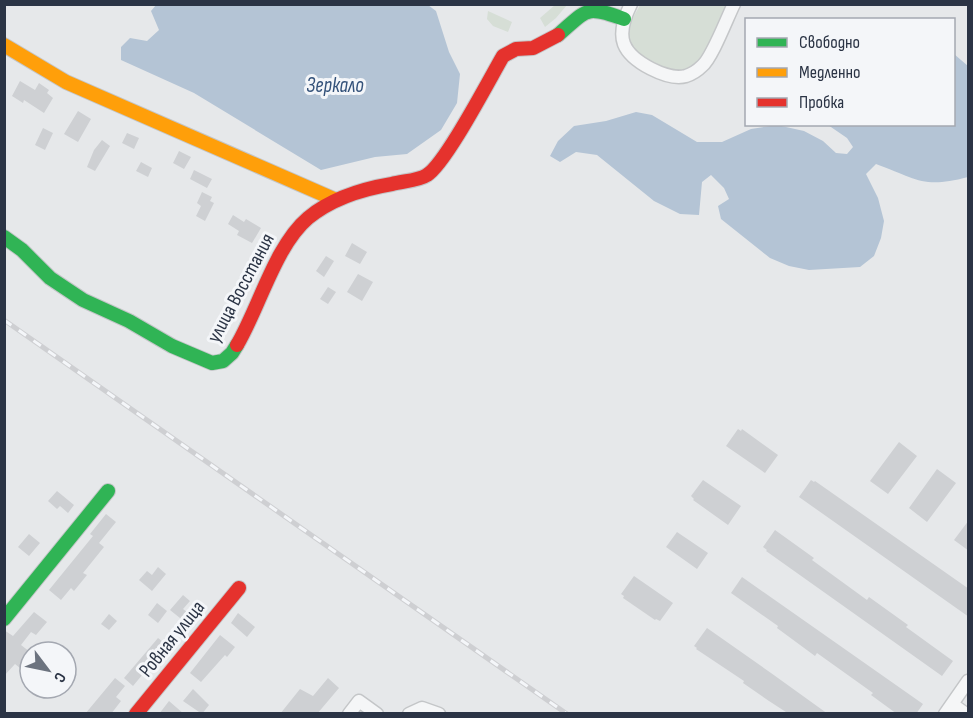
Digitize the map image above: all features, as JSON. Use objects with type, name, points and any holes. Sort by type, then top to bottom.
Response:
[{"type":"street","points":[[631,4],[624,19],[624,45],[637,61],[663,73],[685,76],[705,64],[734,4]]},
{"type":"street","name":"улица Восстания","points":[[4,237],[22,249],[50,278],[83,300],[129,321],[171,346],[212,363],[223,361],[232,353],[292,235],[308,218],[336,200],[364,189],[425,177],[434,170],[503,56],[516,49],[533,48],[555,38],[585,12],[599,10],[624,19]]},
{"type":"street","points":[[4,45],[66,82],[336,200]]},
{"type":"street","points":[[4,619],[108,491]]},
{"type":"street","name":"Ровная улица","points":[[136,714],[239,588]]},
{"type":"street","points":[[966,714],[949,709],[969,681]]},
{"type":"street","points":[[349,714],[360,701],[377,714]]},
{"type":"street","points":[[409,714],[422,708],[439,714]]},
{"type":"shaded area","points":[[555,5],[567,5],[545,27],[540,18]]},
{"type":"shaded area","points":[[640,5],[729,5],[705,56],[693,67],[674,71],[663,69],[643,59],[630,43],[629,26]]},
{"type":"shaded area","points":[[488,11],[512,22],[508,32],[493,26],[487,19]]},
{"type":"water","name":"Зеркало","points":[[156,5],[428,5],[436,11],[449,52],[460,74],[457,103],[441,130],[407,154],[375,157],[321,170],[194,93],[121,60],[121,47],[130,38],[147,41],[159,30],[151,11]]},
{"type":"water","points":[[955,55],[968,66],[968,177],[953,181],[921,181],[876,164],[866,174],[878,198],[884,221],[874,256],[860,267],[809,270],[789,266],[770,258],[721,219],[718,206],[729,199],[724,188],[711,175],[702,182],[699,215],[680,214],[654,201],[597,155],[576,152],[560,162],[550,156],[558,141],[574,126],[606,121],[636,112],[652,115],[697,142],[722,142],[751,129],[782,126],[804,131],[823,141],[836,153],[847,154],[853,147],[847,138],[829,126],[955,126]]},
{"type":"building","points":[[20,81],[35,90],[39,83],[49,90],[47,93],[53,98],[44,113],[24,100],[23,103],[12,96]]},
{"type":"building","points":[[78,111],[91,119],[78,142],[64,134]]},
{"type":"building","points":[[43,128],[53,133],[45,150],[35,145]]},
{"type":"building","points":[[127,133],[139,138],[134,149],[122,143]]},
{"type":"building","points":[[102,140],[110,146],[95,171],[87,167],[94,150]]},
{"type":"building","points":[[179,151],[191,157],[184,169],[173,163]]},
{"type":"building","points":[[141,162],[152,168],[148,177],[136,171]]},
{"type":"building","points":[[194,170],[212,179],[207,188],[190,179]]},
{"type":"building","points":[[202,192],[212,197],[210,201],[214,203],[205,221],[196,216],[201,206],[197,203]]},
{"type":"building","points":[[233,215],[244,222],[246,219],[261,228],[252,243],[237,235],[239,231],[228,224]]},
{"type":"building","points":[[352,243],[367,252],[360,264],[345,256]]},
{"type":"building","points":[[326,256],[334,261],[324,277],[316,271]]},
{"type":"building","points":[[358,274],[373,282],[362,301],[347,292]]},
{"type":"building","points":[[328,287],[336,292],[328,304],[320,299]]},
{"type":"building","points":[[738,429],[741,431],[742,429],[778,455],[765,473],[726,446]]},
{"type":"building","points":[[899,442],[917,456],[888,494],[870,481]]},
{"type":"building","points":[[937,469],[956,483],[927,522],[909,508]]},
{"type":"building","points":[[703,480],[741,506],[728,525],[693,500],[691,496]]},
{"type":"building","points":[[811,480],[969,589],[969,617],[799,497]]},
{"type":"building","points":[[57,491],[74,505],[68,513],[60,506],[57,509],[48,501]]},
{"type":"building","points":[[106,514],[116,522],[99,543],[104,547],[83,573],[87,575],[74,591],[71,588],[61,600],[49,590],[93,536],[90,534]]},
{"type":"building","points":[[969,520],[969,551],[954,540]]},
{"type":"building","points":[[775,530],[867,600],[869,597],[908,625],[906,627],[953,661],[942,676],[766,551],[763,547]]},
{"type":"building","points":[[677,532],[708,553],[697,569],[666,547]]},
{"type":"building","points":[[29,534],[40,543],[29,556],[18,547]]},
{"type":"building","points":[[158,567],[166,574],[152,591],[139,580],[147,571],[152,575]]},
{"type":"building","points":[[634,576],[673,603],[660,621],[623,598],[621,594]]},
{"type":"building","points":[[742,577],[923,704],[916,714],[897,714],[871,695],[873,693],[817,653],[815,656],[777,628],[778,626],[731,593]]},
{"type":"building","points":[[183,595],[190,601],[183,609],[191,615],[185,622],[170,610]]},
{"type":"building","points":[[157,603],[167,611],[158,623],[148,615]]},
{"type":"building","points":[[34,612],[47,622],[36,635],[31,632],[25,640],[18,640],[18,666],[15,664],[4,676],[4,630],[13,636]]},
{"type":"building","points":[[238,613],[255,627],[247,637],[231,623]]},
{"type":"building","points":[[109,614],[117,621],[109,630],[101,624]]},
{"type":"building","points":[[707,628],[828,714],[789,714],[743,683],[744,681],[694,646]]},
{"type":"building","points":[[220,635],[235,647],[201,682],[190,673]]},
{"type":"building","points":[[158,638],[167,645],[133,686],[124,678]]},
{"type":"building","points":[[115,678],[125,686],[116,697],[121,701],[111,714],[85,714]]},
{"type":"building","points":[[328,678],[339,688],[317,714],[280,714],[300,689],[313,696]]},
{"type":"building","points":[[193,689],[209,705],[202,714],[183,701]]},
{"type":"building","points":[[169,701],[184,714],[159,714]]},
{"type":"railway","points":[[4,320],[567,714]]},
{"type":"traffic: fast","points":[[558,35],[588,12],[601,12],[624,19]]},
{"type":"traffic: fast","points":[[4,237],[22,250],[50,278],[83,300],[129,321],[172,346],[212,363],[223,361],[237,345]]},
{"type":"traffic: fast","points":[[4,619],[108,491]]},
{"type":"traffic: slow","points":[[4,45],[66,82],[336,200]]},
{"type":"traffic: jam","points":[[237,345],[286,244],[308,218],[348,195],[415,180],[427,175],[445,155],[456,138],[503,56],[516,49],[533,48],[558,35]]},
{"type":"traffic: jam","points":[[136,714],[239,588]]}]
